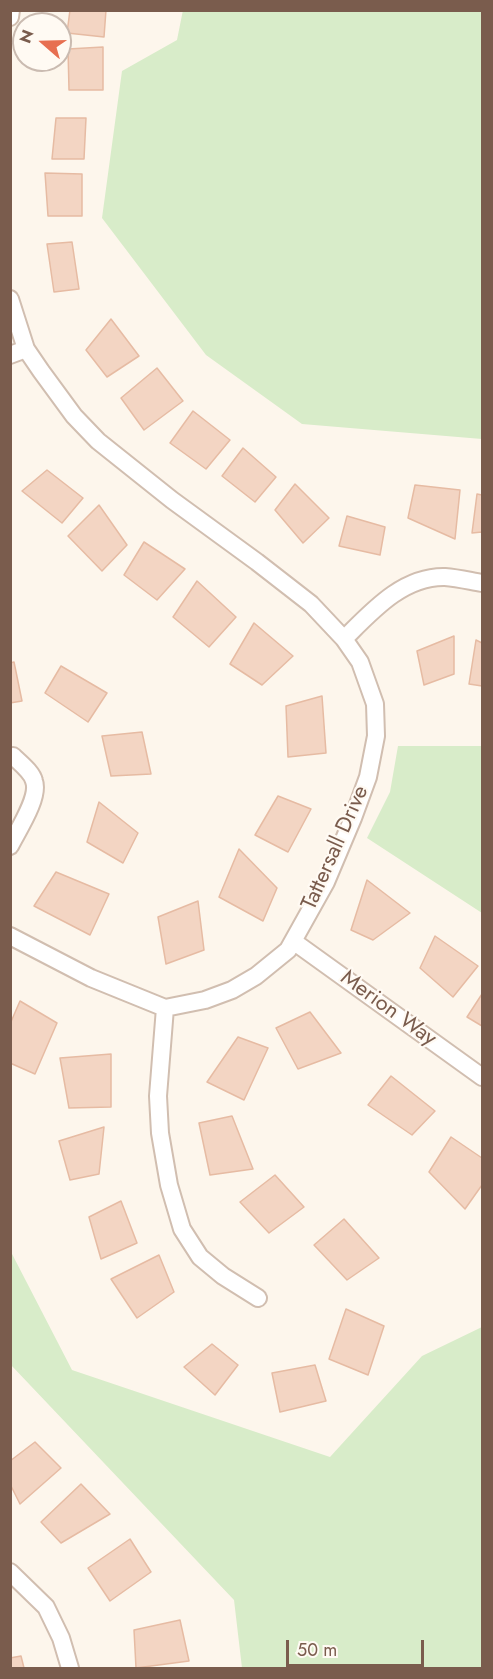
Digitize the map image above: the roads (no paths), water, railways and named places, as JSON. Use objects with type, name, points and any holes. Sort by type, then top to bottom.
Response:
[{"type":"street","points":[[10,17],[11,10]]},
{"type":"street","name":"Tattersall Drive","points":[[10,299],[18,352],[40,371],[74,416],[98,441],[172,500],[311,604],[344,639],[360,662],[375,704],[376,736],[368,777],[326,882],[288,950],[268,967],[232,990],[205,1000],[165,1008]]},
{"type":"street","points":[[344,639],[381,602],[420,580],[445,577],[483,583]]},
{"type":"street","points":[[10,846],[36,790],[34,779],[14,756]]},
{"type":"street","points":[[10,936],[91,978],[165,1008],[158,1096],[160,1132],[169,1185],[182,1229],[201,1257],[223,1276],[258,1298]]},
{"type":"street","name":"Merion Way","points":[[293,941],[483,1077]]},
{"type":"street","points":[[10,1572],[46,1607],[61,1638],[70,1668]]}]
